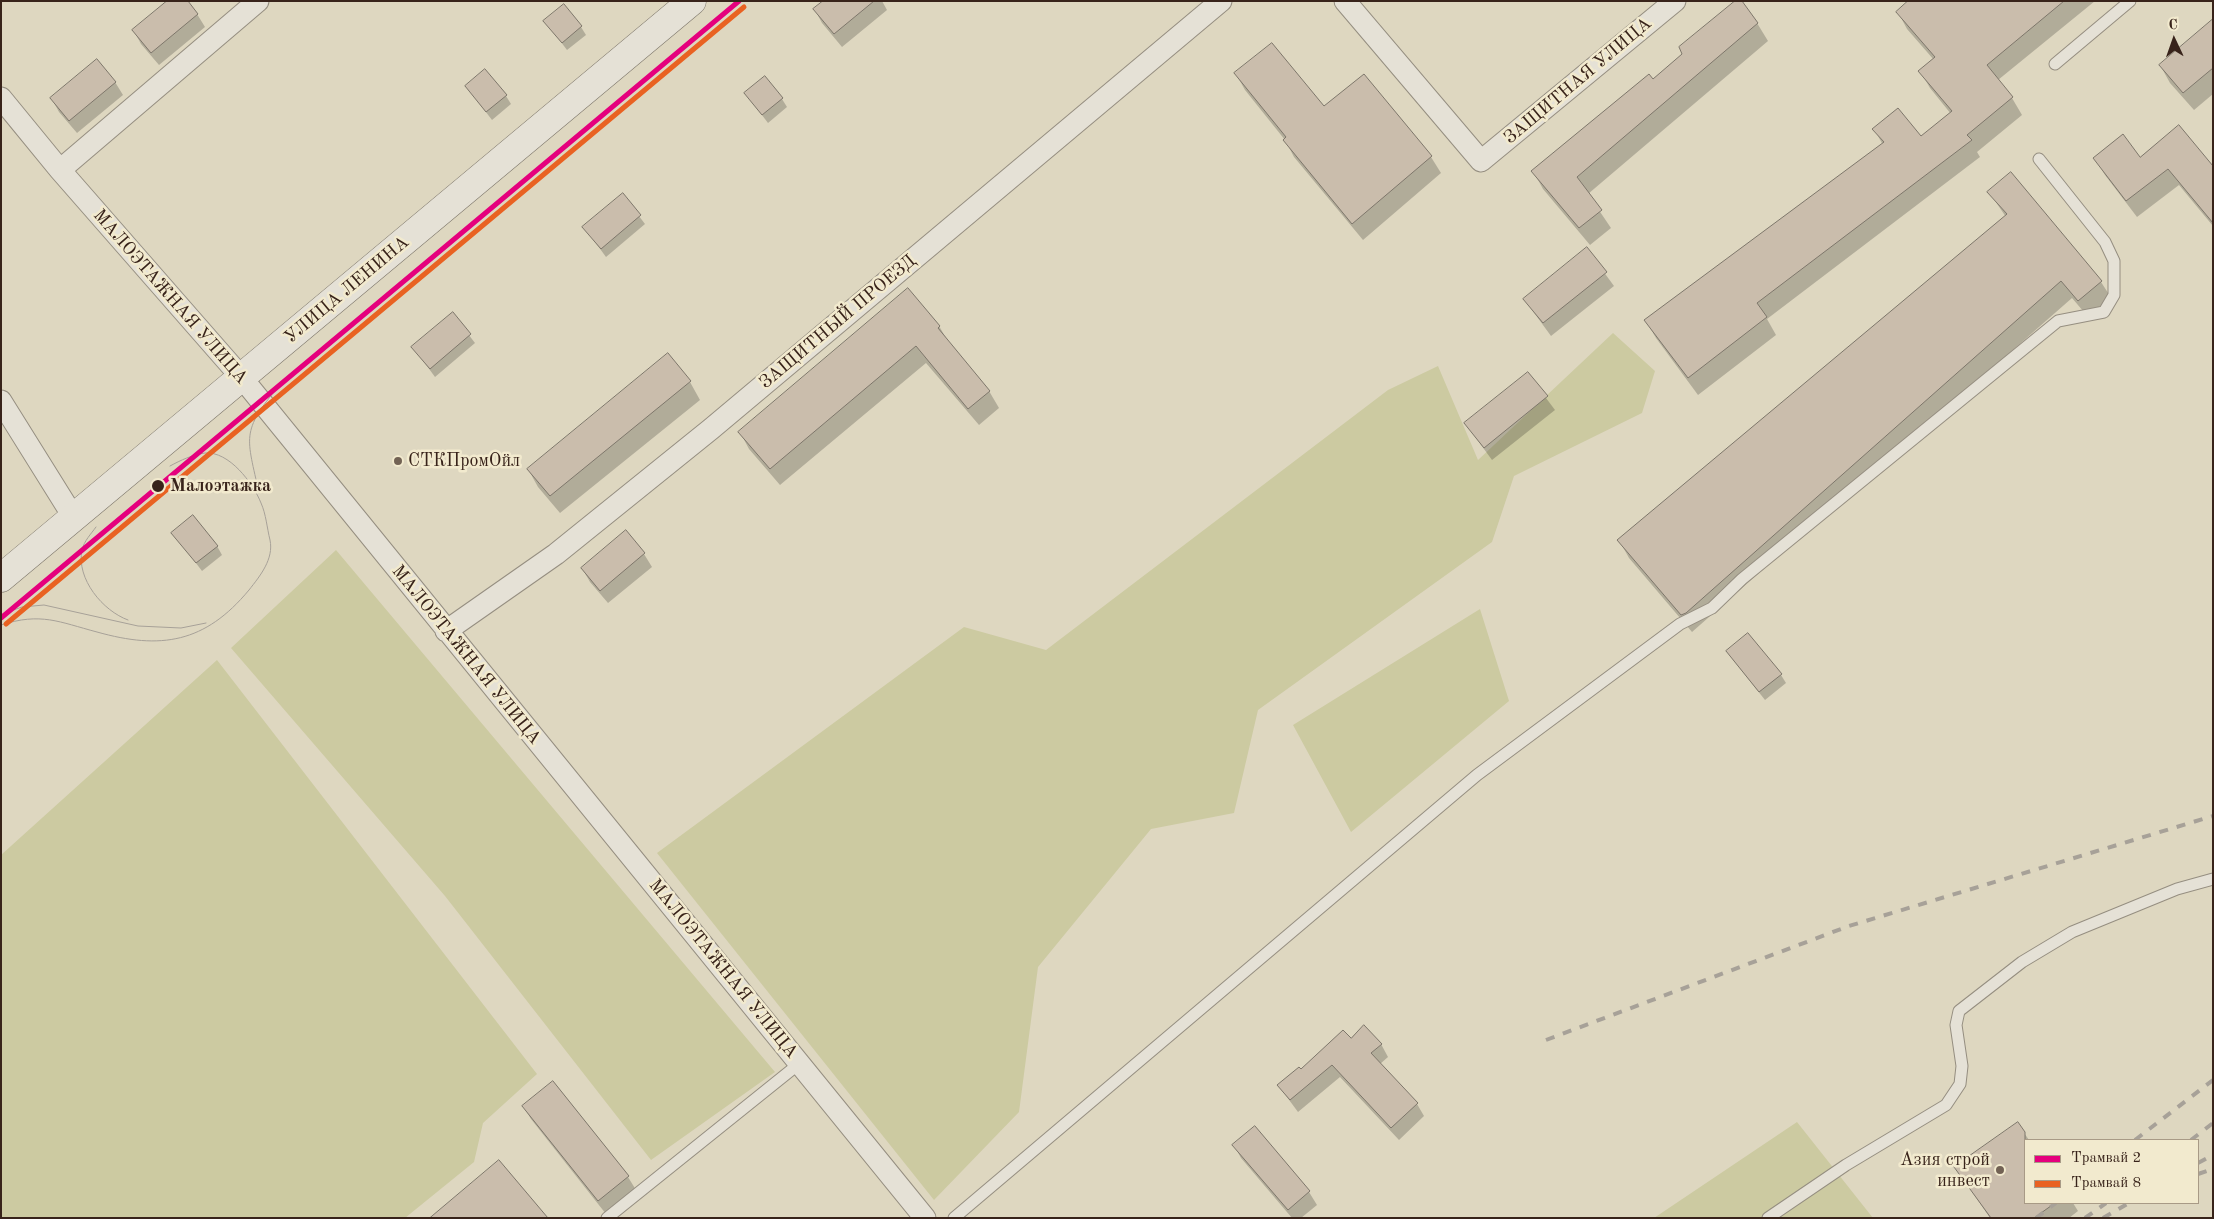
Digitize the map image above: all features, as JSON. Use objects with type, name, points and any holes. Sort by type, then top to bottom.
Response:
[{"type":"main road","name":"УЛИЦА ЛЕНИНА","points":[[1,578],[692,1]]},
{"type":"street","points":[[60,170],[258,1]]},
{"type":"street","name":"ЗАЩИТНЫЙ ПРОЕЗД","points":[[446,631],[556,554],[711,429],[1221,1]]},
{"type":"street","name":"ЗАЩИТНАЯ УЛИЦА","points":[[1345,1],[1481,161],[1675,1]]},
{"type":"street","name":"МАЛОЭТАЖНАЯ УЛИЦА","points":[[1,98],[60,170],[242,378],[446,631],[800,1063],[918,1215]]},
{"type":"street","points":[[1,401],[74,518]]},
{"type":"lane","points":[[2055,64],[2130,1]]},
{"type":"lane","points":[[954,1218],[1477,775],[1680,624],[1712,608],[1742,579],[2058,321],[2104,312],[2114,295],[2114,260],[2105,242],[2039,159]]},
{"type":"lane","points":[[1768,1218],[1846,1165],[1946,1105],[1960,1084],[1962,1066],[1956,1025],[1960,1011],[2022,962],[2072,932],[2177,889],[2213,880]]},
{"type":"lane","points":[[607,1218],[800,1063]]},
{"type":"shaded area","points":[[1613,333],[1655,371],[1642,413],[1514,476],[1492,542],[1258,710],[1234,813],[1151,829],[1038,967],[1019,1112],[934,1200],[657,853],[964,627],[1046,650],[1388,390],[1438,366],[1478,460]]},
{"type":"shaded area","points":[[336,550],[775,1072],[651,1160],[445,896],[231,648]]},
{"type":"shaded area","points":[[1480,609],[1509,701],[1351,832],[1293,725]]},
{"type":"shaded area","points":[[217,660],[537,1074],[483,1123],[474,1162],[405,1218],[1,1218],[1,855]]},
{"type":"shaded area","points":[[1797,1122],[1873,1218],[1654,1218]]},
{"type":"building","points":[[167,1],[188,1],[198,14],[151,53],[132,30]]},
{"type":"building","points":[[823,1],[874,1],[834,34],[813,9]]},
{"type":"building","points":[[1735,1],[1742,1],[1758,23],[1577,177],[1602,210],[1579,228],[1531,171],[1649,74],[1653,79],[1682,54],[1679,47]]},
{"type":"building","points":[[1908,1],[2064,1],[1987,65],[2013,97],[1967,135],[1972,140],[1757,303],[1767,317],[1688,378],[1644,320],[1884,142],[1872,129],[1898,108],[1921,136],[1952,111],[1918,71],[1935,57],[1896,12]]},
{"type":"building","points":[[564,4],[582,26],[562,43],[543,21]]},
{"type":"building","points":[[2213,19],[2213,68],[2183,93],[2159,65]]},
{"type":"building","points":[[1272,43],[1324,106],[1364,74],[1432,156],[1352,224],[1283,140],[1286,137],[1234,73]]},
{"type":"building","points":[[97,59],[116,82],[69,121],[50,98]]},
{"type":"building","points":[[485,69],[507,95],[486,112],[465,86]]},
{"type":"building","points":[[765,76],[783,98],[762,115],[744,93]]},
{"type":"building","points":[[2179,125],[2213,166],[2213,223],[2168,169],[2126,201],[2093,158],[2123,134],[2140,157]]},
{"type":"building","points":[[2011,172],[2102,281],[2078,301],[2061,281],[1686,613],[1681,615],[1617,540],[2007,214],[1987,192]]},
{"type":"building","points":[[623,193],[641,215],[601,249],[582,227]]},
{"type":"building","points":[[1587,247],[1607,272],[1543,323],[1523,299]]},
{"type":"building","points":[[908,288],[990,391],[968,409],[916,346],[770,469],[738,432]]},
{"type":"building","points":[[453,312],[471,334],[430,369],[411,347]]},
{"type":"building","points":[[668,353],[691,381],[550,496],[527,469]]},
{"type":"building","points":[[1528,372],[1548,396],[1484,448],[1464,423]]},
{"type":"building","points":[[193,515],[218,546],[196,563],[171,533]]},
{"type":"building","points":[[626,530],[645,553],[600,591],[581,568]]},
{"type":"building","points":[[1748,633],[1782,674],[1759,692],[1726,651]]},
{"type":"building","points":[[1364,1025],[1382,1044],[1371,1053],[1418,1103],[1391,1128],[1332,1065],[1290,1100],[1277,1085],[1299,1067],[1301,1069],[1343,1030],[1351,1038]]},
{"type":"building","points":[[553,1081],[629,1176],[598,1201],[522,1106]]},
{"type":"building","points":[[2018,1122],[2025,1132],[2024,1204],[2054,1204],[2034,1218],[1991,1218],[1954,1167]]},
{"type":"building","points":[[1255,1126],[1310,1191],[1288,1210],[1232,1145]]},
{"type":"building","points":[[499,1160],[548,1218],[430,1218]]},
{"type":"tram line","name":"2","points":[[1,618],[739,1]]},
{"type":"tram line","name":"8","points":[[6,624],[744,7]]},
{"type":"tram line","points":[[259,493],[250,447],[252,425],[266,402],[279,386]]},
{"type":"tram line","points":[[1,625],[28,619],[50,620],[120,638],[162,641],[180,638],[198,631],[216,621],[232,608],[257,579],[265,567],[270,554],[270,540],[261,503],[246,478],[223,457],[205,453],[187,458],[170,466]]},
{"type":"tram line","points":[[96,527],[82,550],[83,572],[87,583],[101,602],[119,616],[128,620]]},
{"type":"tram line","points":[[8,612],[22,607],[44,605],[138,626],[181,628],[206,623]]},
{"type":"railway","points":[[1546,1040],[1849,926],[2213,816]]},
{"type":"railway","points":[[2136,1139],[2213,1080]]},
{"type":"railway","points":[[2192,1139],[2213,1123]]},
{"type":"railway","points":[[2199,1162],[2213,1155]]},
{"type":"railway","points":[[2199,1174],[2213,1169]]},
{"type":"railway","points":[[2036,1218],[2055,1204]]},
{"type":"railway","points":[[2085,1218],[2105,1204]]},
{"type":"railway","points":[[2103,1218],[2127,1204]]},
{"type":"place","name":"СТКПромОйл","points":[[398,461]]},
{"type":"place","name":"Малоэтажка","points":[[158,486]]},
{"type":"place","name":"Азия строй инвест","points":[[2000,1170]]}]
